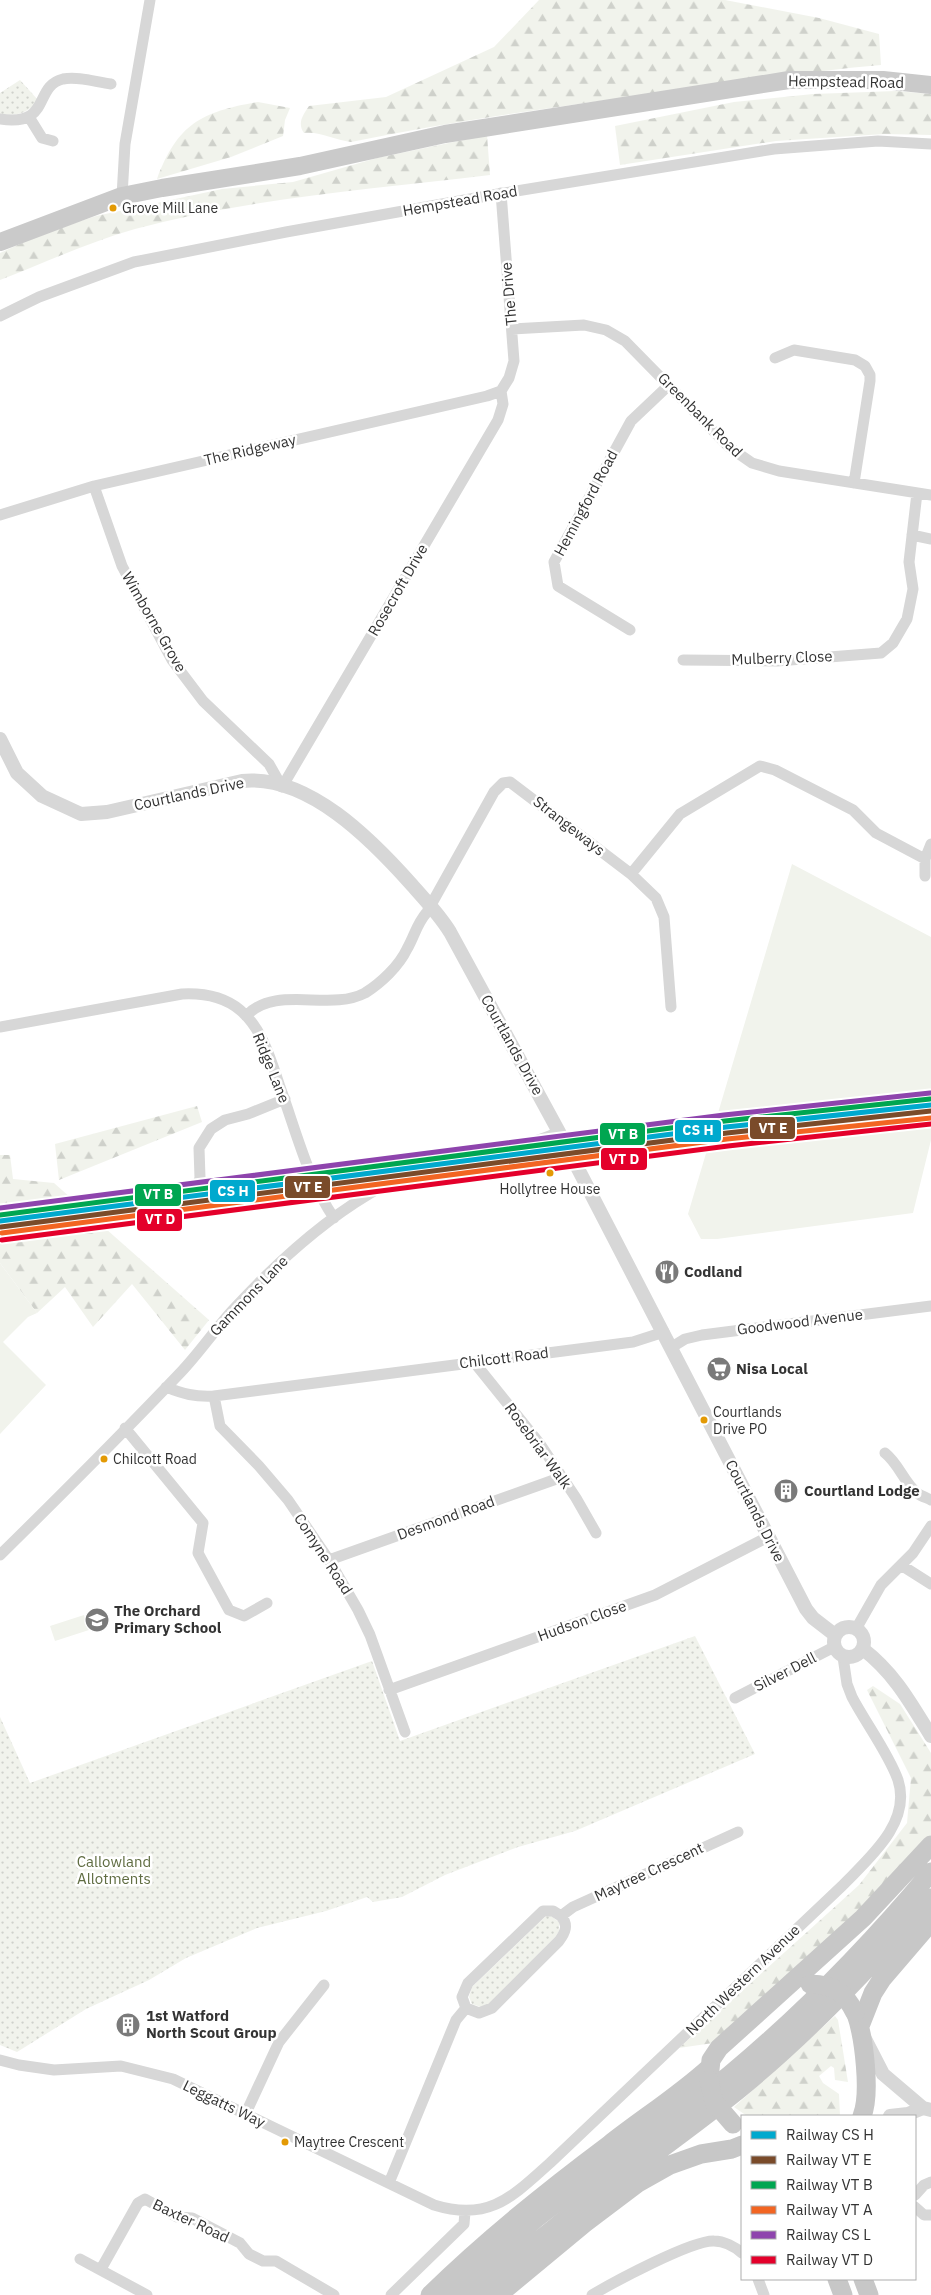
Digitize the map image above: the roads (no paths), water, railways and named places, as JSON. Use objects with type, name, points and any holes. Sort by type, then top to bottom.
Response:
[{"type":"highway","points":[[738,2127],[714,2102],[709,2074],[711,2060],[719,2048],[863,1918],[931,1845]]},
{"type":"highway","points":[[452,2295],[493,2256],[547,2210],[689,2107],[775,2036],[849,1964],[900,1910],[931,1872]]},
{"type":"highway","points":[[475,2295],[541,2238],[745,2084],[840,1997],[931,1898]]},
{"type":"highway","points":[[859,2025],[873,1993],[882,1979],[931,1922]]},
{"type":"highway","points":[[784,1990],[810,1984],[824,1985],[837,1990],[848,1999],[859,2025],[867,2098],[862,2115]]},
{"type":"highway","points":[[430,2295],[493,2236],[611,2143],[709,2074]]},
{"type":"highway","points":[[498,2295],[585,2223],[638,2183],[670,2165],[693,2157],[741,2145]]},
{"type":"highway","points":[[837,2280],[843,2295]]},
{"type":"highway","points":[[863,2280],[870,2295]]},
{"type":"main road","name":"Hempstead Road","points":[[0,242],[122,196],[300,166],[445,134],[788,80],[883,80],[931,85]]},
{"type":"street","points":[[122,196],[125,144],[150,0]]},
{"type":"street","points":[[0,119],[16,121],[29,117],[41,104],[49,87],[58,81],[71,78],[111,84]]},
{"type":"street","points":[[29,117],[42,138],[53,141]]},
{"type":"street","name":"Hempstead Road","points":[[0,316],[39,297],[134,262],[286,232],[501,193],[774,149],[878,141],[931,144]]},
{"type":"street","name":"The Drive","points":[[501,193],[514,360],[512,370],[501,391]]},
{"type":"street","name":"Greenbank Road","points":[[512,329],[584,325],[606,330],[625,341],[670,385],[729,448],[752,463],[779,471],[931,495]]},
{"type":"street","points":[[775,358],[794,350],[855,360],[868,370],[870,381],[854,483]]},
{"type":"street","name":"Hemingford Road","points":[[630,630],[558,586],[554,562],[627,426],[670,385]]},
{"type":"street","name":"The Ridgeway","points":[[0,515],[94,486],[501,391]]},
{"type":"street","name":"Rosecroft Drive","points":[[282,787],[498,420],[504,404],[501,391]]},
{"type":"street","name":"Wimborne Grove","points":[[94,486],[122,566],[172,660],[203,701],[269,764],[282,787]]},
{"type":"street","points":[[916,493],[912,536],[931,539]]},
{"type":"street","name":"Mulberry Close","points":[[683,660],[776,661],[881,653],[893,643],[906,619],[913,589],[909,562],[912,536]]},
{"type":"street","name":"Courtlands Drive","points":[[0,739],[17,773],[42,796],[81,814],[107,812],[242,782],[259,781],[282,787],[322,804],[358,829],[431,906],[450,932],[559,1132],[806,1609],[837,1646]]},
{"type":"street","points":[[630,874],[680,814],[760,766],[775,770],[853,810],[876,833],[925,859]]},
{"type":"street","name":"Strangeways","points":[[431,906],[494,792],[499,786],[507,782],[516,784],[630,874],[650,892],[661,907],[664,917],[671,1007]]},
{"type":"street","points":[[925,876],[925,859],[931,844]]},
{"type":"street","points":[[246,1016],[257,1007],[266,1003],[349,999],[364,993],[383,978],[402,958],[418,923],[431,906]]},
{"type":"street","name":"Ridge Lane","points":[[0,1027],[182,994],[214,997],[239,1009],[262,1040],[317,1189],[334,1218]]},
{"type":"street","points":[[103,1206],[121,1204],[140,1205],[166,1196],[182,1197],[191,1194],[200,1178],[199,1148],[211,1129],[225,1120],[248,1114],[285,1099]]},
{"type":"street","name":"Gammons Lane","points":[[0,1555],[166,1387],[267,1275],[334,1218],[396,1178],[454,1161],[530,1144],[559,1132]]},
{"type":"street","name":"Goodwood Avenue","points":[[672,1347],[685,1339],[702,1335],[931,1306]]},
{"type":"street","name":"Chilcott Road","points":[[166,1387],[183,1395],[195,1397],[214,1396],[638,1341],[664,1332]]},
{"type":"street","name":"Rosebriar Walk","points":[[474,1362],[540,1444],[596,1533]]},
{"type":"street","name":"Comyne Road","points":[[214,1396],[220,1426],[259,1466],[288,1500],[329,1560],[370,1635],[405,1732]]},
{"type":"street","points":[[125,1428],[203,1523],[198,1553],[229,1610],[244,1616],[267,1603]]},
{"type":"street","points":[[885,1453],[895,1460],[898,1469],[917,1493],[931,1500]]},
{"type":"street","name":"Desmond Road","points":[[329,1560],[562,1477]]},
{"type":"street","points":[[856,1629],[881,1585],[913,1552],[931,1526]]},
{"type":"street","name":"Hudson Close","points":[[389,1690],[655,1595],[768,1537]]},
{"type":"street","points":[[901,1564],[931,1584]]},
{"type":"street","points":[[842,1628],[856,1629],[864,1640],[862,1649],[852,1658],[837,1646],[842,1628]]},
{"type":"street","name":"Silver Dell","points":[[736,1698],[837,1646]]},
{"type":"street","name":"North Western Avenue","points":[[434,2205],[466,2212],[489,2208],[512,2196],[842,1886],[884,1840],[900,1807],[899,1786],[893,1769],[852,1696],[837,1646]]},
{"type":"street","points":[[862,1649],[888,1672],[902,1689],[931,1736]]},
{"type":"street","name":"Maytree Crescent","points":[[561,1916],[573,1907],[738,1832]]},
{"type":"street","points":[[548,1910],[561,1916],[566,1926],[559,1941],[492,2008],[479,2013],[466,2008],[462,1998],[468,1983],[538,1914],[548,1910]]},
{"type":"street","points":[[245,2114],[279,2042],[324,1985]]},
{"type":"street","points":[[388,2183],[456,2020],[466,2008]]},
{"type":"street","points":[[859,2025],[883,2074],[927,2109]]},
{"type":"street","name":"Leggatts Way","points":[[0,2060],[54,2070],[121,2066],[173,2079],[434,2205]]},
{"type":"street","points":[[899,2115],[927,2109]]},
{"type":"street","points":[[916,2194],[924,2185],[931,2182]]},
{"type":"street","name":"Baxter Road","points":[[101,2269],[138,2203],[145,2199],[177,2217],[192,2218],[240,2243],[249,2254],[263,2261],[276,2261],[334,2295]]},
{"type":"street","points":[[916,2208],[924,2215],[931,2215]]},
{"type":"street","points":[[392,2295],[464,2224],[466,2212]]},
{"type":"street","points":[[592,2295],[699,2242],[719,2241],[731,2245],[741,2252]]},
{"type":"street","points":[[80,2259],[147,2295]]},
{"type":"street","points":[[758,2280],[764,2295]]},
{"type":"place","name":"Grove Mill Lane","points":[[113,208]]},
{"type":"place","name":"Hollytree House","points":[[550,1173]]},
{"type":"place","name":"Codland","points":[[667,1272]]},
{"type":"place","name":"Nisa Local","points":[[719,1369]]},
{"type":"place","name":"Courtlands Drive PO","points":[[704,1420]]},
{"type":"place","name":"Chilcott Road","points":[[104,1459]]},
{"type":"place","name":"Courtland Lodge","points":[[786,1491]]},
{"type":"place","name":"The Orchard Primary School","points":[[97,1620]]},
{"type":"place","name":"1st Watford North Scout Group","points":[[128,2025]]},
{"type":"place","name":"Maytree Crescent","points":[[285,2142]]},
{"type":"park label","name":"Callowland Allotments","points":[[114,1870]]}]
